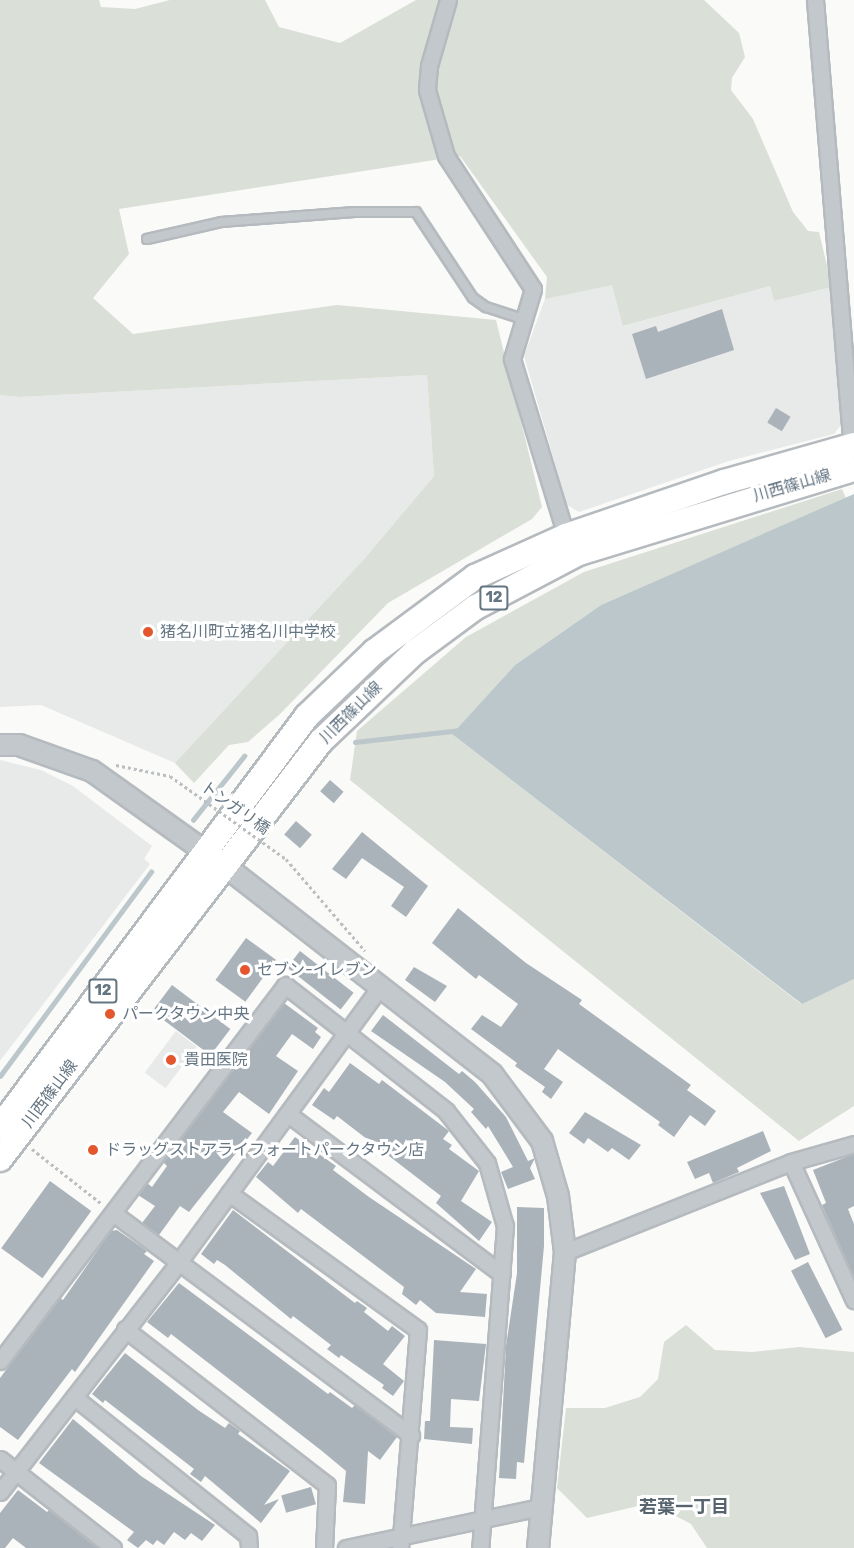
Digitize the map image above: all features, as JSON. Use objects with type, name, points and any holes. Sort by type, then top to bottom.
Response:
[{"type":"main road","name":"川西篠山線","points":[[0,1160],[9,1132],[180,890],[203,852],[307,716],[374,652],[475,577],[566,536],[724,482],[853,453]]},
{"type":"main road","name":"川西篠山線","points":[[9,1132],[225,866],[321,741],[359,702],[416,651],[476,607],[579,553],[853,453]]},
{"type":"street","points":[[448,0],[429,66],[427,90],[446,156],[533,289],[512,359],[566,536]]},
{"type":"street","points":[[815,0],[853,453]]},
{"type":"street","points":[[0,745],[19,745],[92,771],[225,866],[492,1074],[542,1140],[558,1196],[565,1252],[538,1548]]},
{"type":"street","points":[[0,1361],[285,985],[446,1111],[487,1163],[505,1226],[480,1548]]},
{"type":"street","points":[[0,1492],[178,1263],[381,986]]},
{"type":"street","points":[[288,1114],[502,1274]]},
{"type":"street","points":[[565,1252],[791,1162],[854,1144]]},
{"type":"street","points":[[791,1162],[854,1300]]},
{"type":"street","points":[[229,1193],[418,1330],[401,1541]]},
{"type":"street","points":[[113,1213],[411,1435]]},
{"type":"street","points":[[125,1329],[327,1485],[324,1548]]},
{"type":"street","points":[[74,1397],[248,1536],[249,1548]]},
{"type":"street","points":[[0,1459],[113,1548]]},
{"type":"street","points":[[346,1548],[401,1541],[541,1507]]},
{"type":"lane","points":[[147,239],[221,222],[355,212],[416,212],[473,298],[486,307],[524,319]]},
{"type":"path","name":"トンガリ橋","points":[[170,776],[286,859],[380,969],[381,986]]},
{"type":"path","points":[[9,1132],[113,1213]]},
{"type":"shaded area","points":[[0,0],[99,0],[101,7],[135,9],[170,0],[265,0],[279,27],[340,43],[416,0],[704,0],[739,33],[745,57],[732,78],[731,90],[753,119],[793,212],[808,231],[819,232],[832,287],[774,301],[770,286],[623,326],[612,285],[545,299],[547,277],[460,156],[119,209],[129,254],[93,298],[133,334],[337,305],[496,320],[542,507],[532,519],[388,603],[280,714],[248,742],[229,745],[194,783],[175,763],[365,558],[434,476],[427,375],[20,397],[0,395]]},
{"type":"shaded area","points":[[612,284],[624,326],[770,286],[774,301],[832,287],[843,422],[834,434],[729,461],[579,512],[567,505],[524,356],[545,299]]},
{"type":"shaded area","name":"猪名川町立猪名川中学校","points":[[427,375],[434,476],[365,558],[175,763],[41,705],[0,707],[0,395],[20,397]]},
{"type":"shaded area","points":[[842,489],[846,498],[601,605],[515,665],[452,734],[801,1004],[854,979],[854,1106],[799,1141],[350,780],[357,731],[466,637],[584,572]]},
{"type":"shaded area","points":[[854,494],[854,979],[802,1004],[452,734],[515,665],[601,605]]},
{"type":"shaded area","points":[[0,760],[41,770],[73,786],[152,846],[144,859],[150,864],[0,1061]]},
{"type":"shaded area","name":"貴田医院","points":[[176,1031],[197,1047],[165,1088],[145,1073]]},
{"type":"shaded area","points":[[686,1325],[715,1350],[752,1352],[799,1347],[854,1352],[854,1548],[707,1548],[691,1524],[651,1503],[587,1518],[557,1488],[566,1408],[605,1408],[640,1397],[658,1379],[664,1342]]},
{"type":"building","points":[[722,309],[734,350],[646,379],[632,334],[656,326],[658,332]]},
{"type":"building","points":[[776,408],[791,417],[782,431],[767,423]]},
{"type":"building","points":[[330,780],[344,792],[334,803],[320,791]]},
{"type":"building","points":[[296,821],[312,835],[300,848],[284,835]]},
{"type":"building","points":[[362,832],[428,886],[406,917],[391,906],[404,887],[362,858],[346,879],[332,869]]},
{"type":"building","points":[[458,908],[526,963],[582,1000],[579,1004],[691,1085],[687,1090],[716,1111],[705,1126],[690,1115],[674,1137],[658,1125],[660,1122],[558,1049],[544,1069],[563,1082],[551,1099],[542,1092],[545,1087],[515,1066],[517,1063],[471,1029],[482,1015],[501,1027],[518,1004],[479,975],[476,979],[432,943]]},
{"type":"building","name":"セブン-イレブン","points":[[246,938],[276,960],[245,1002],[215,980]]},
{"type":"building","points":[[300,951],[354,993],[341,1009],[287,968]]},
{"type":"building","points":[[414,967],[447,986],[435,1002],[405,980]]},
{"type":"building","points":[[172,985],[230,1029],[210,1055],[152,1011]]},
{"type":"building","points":[[284,1003],[318,1028],[315,1032],[321,1037],[313,1049],[292,1034],[276,1056],[298,1071],[269,1114],[239,1092],[223,1112],[252,1133],[189,1212],[180,1206],[159,1235],[142,1223],[155,1206],[138,1195],[147,1183],[152,1187],[167,1166],[163,1162]]},
{"type":"building","points":[[383,1015],[459,1074],[462,1071],[475,1082],[506,1117],[528,1161],[535,1158],[530,1168],[535,1179],[508,1189],[501,1172],[513,1167],[488,1126],[486,1129],[471,1112],[474,1109],[445,1082],[371,1031]]},
{"type":"building","points":[[350,1063],[379,1084],[382,1080],[449,1131],[443,1139],[452,1145],[449,1149],[479,1171],[461,1201],[492,1222],[479,1241],[436,1203],[441,1196],[337,1116],[334,1120],[312,1105],[324,1088],[329,1092]]},
{"type":"building","points":[[585,1112],[641,1145],[629,1160],[612,1148],[608,1152],[588,1138],[584,1144],[569,1133]]},
{"type":"building","points":[[763,1131],[771,1151],[737,1168],[739,1172],[713,1183],[709,1173],[695,1179],[687,1162]]},
{"type":"building","points":[[295,1137],[336,1166],[333,1170],[369,1197],[476,1269],[460,1292],[487,1294],[485,1317],[436,1313],[420,1300],[416,1305],[402,1294],[404,1287],[301,1209],[298,1213],[256,1177],[268,1162],[273,1166]]},
{"type":"building","points":[[854,1154],[854,1206],[848,1209],[854,1224],[854,1277],[822,1205],[826,1203],[813,1170]]},
{"type":"building","points":[[50,1181],[91,1211],[42,1278],[1,1248]]},
{"type":"building","points":[[784,1186],[810,1254],[795,1260],[760,1193]]},
{"type":"building","points":[[517,1207],[544,1208],[544,1246],[524,1463],[517,1462],[516,1479],[499,1478],[506,1346],[517,1273]]},
{"type":"building","points":[[233,1210],[355,1303],[357,1301],[367,1308],[364,1312],[388,1331],[392,1326],[405,1336],[383,1364],[404,1381],[393,1396],[382,1388],[384,1385],[341,1355],[339,1358],[327,1349],[331,1345],[293,1316],[291,1319],[225,1265],[217,1260],[214,1264],[201,1254]]},
{"type":"building","points":[[117,1230],[147,1251],[144,1254],[154,1261],[75,1372],[72,1369],[18,1440],[0,1427],[0,1378],[60,1298],[63,1300],[111,1231]]},
{"type":"building","points":[[808,1262],[843,1330],[826,1338],[791,1271]]},
{"type":"building","points":[[179,1283],[328,1394],[330,1392],[352,1408],[355,1405],[397,1437],[380,1460],[368,1451],[365,1504],[343,1502],[346,1471],[171,1334],[168,1338],[147,1322]]},
{"type":"building","points":[[434,1340],[486,1344],[479,1401],[451,1399],[450,1427],[473,1428],[472,1444],[424,1439],[425,1421],[430,1421]]},
{"type":"building","points":[[125,1353],[198,1410],[225,1428],[229,1423],[240,1431],[238,1434],[290,1471],[264,1505],[279,1499],[261,1523],[205,1476],[201,1482],[190,1474],[194,1469],[105,1400],[103,1403],[92,1394]]},
{"type":"building","points":[[73,1419],[141,1476],[215,1525],[202,1541],[191,1533],[185,1540],[174,1532],[164,1545],[157,1540],[153,1545],[146,1540],[138,1548],[127,1540],[134,1532],[39,1463]]},
{"type":"building","points":[[311,1487],[316,1504],[286,1513],[281,1496]]},
{"type":"building","points":[[18,1490],[47,1512],[49,1510],[97,1548],[26,1548],[13,1538],[5,1548],[0,1548],[0,1513]]},
{"type":"waterway","points":[[355,742],[460,730]]},
{"type":"waterway","points":[[193,820],[244,756]]},
{"type":"waterway","points":[[0,1076],[151,872]]},
{"type":"place","name":"猪名川町立猪名川中学校","points":[[148,632]]},
{"type":"place","name":"セブン-イレブン","points":[[245,970]]},
{"type":"place","name":"パークタウン中央","points":[[110,1014]]},
{"type":"place","name":"貴田医院","points":[[171,1060]]},
{"type":"place","name":"ドラッグストアライフォートパークタウン店","points":[[93,1150]]},
{"type":"district","name":"若葉一丁目","points":[[684,1507]]}]
